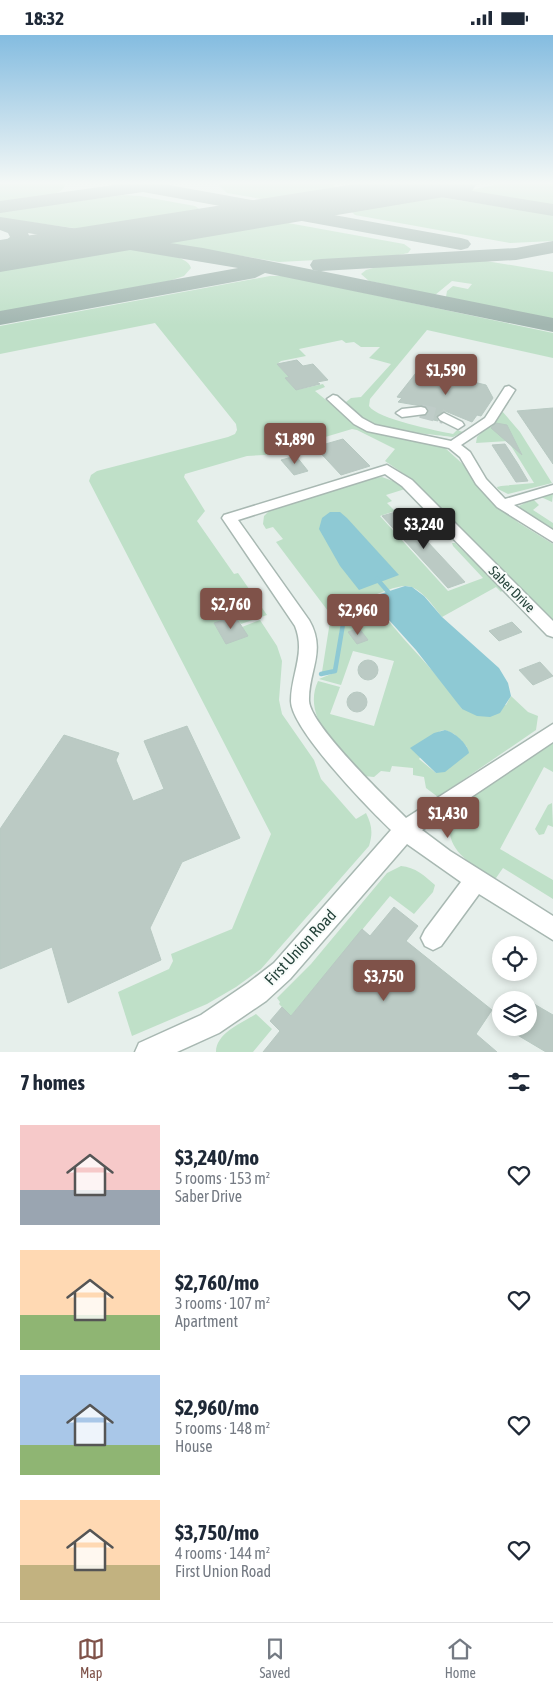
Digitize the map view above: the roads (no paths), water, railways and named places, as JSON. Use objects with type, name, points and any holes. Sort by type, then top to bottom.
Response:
[{"type":"street","points":[[453,445],[466,429],[490,421],[509,390]]},
{"type":"street","points":[[333,399],[358,421],[371,428],[453,445],[471,463],[481,481],[502,504],[553,537]]},
{"type":"street","points":[[402,413],[421,411]]},
{"type":"street","points":[[444,417],[466,429]]},
{"type":"street","name":"Saber Drive","points":[[405,830],[376,802],[336,758],[309,724],[302,711],[300,693],[309,654],[308,636],[303,623],[229,518],[387,469],[407,483],[553,631]]},
{"type":"street","points":[[502,504],[553,489]]},
{"type":"street","name":"First Union Road","points":[[148,1052],[210,1024],[257,992],[282,971],[405,830],[553,732]]},
{"type":"street","points":[[405,830],[476,880],[553,929]]},
{"type":"street","points":[[433,938],[476,880]]},
{"type":"water","points":[[330,512],[340,512],[347,518],[399,575],[359,590],[340,566],[319,529],[322,518]]},
{"type":"water","points":[[405,586],[412,587],[424,596],[442,617],[499,668],[508,683],[511,696],[500,713],[490,717],[477,716],[462,709],[416,650],[371,600],[371,597]]},
{"type":"water","points":[[445,730],[460,739],[466,745],[469,753],[445,772],[436,773],[410,748],[434,733]]},
{"type":"waterway","points":[[377,579],[390,594]]},
{"type":"waterway","points":[[359,617],[383,611]]},
{"type":"waterway","points":[[321,674],[335,671],[344,618]]},
{"type":"tunnel","points":[[421,411],[444,417]]}]
